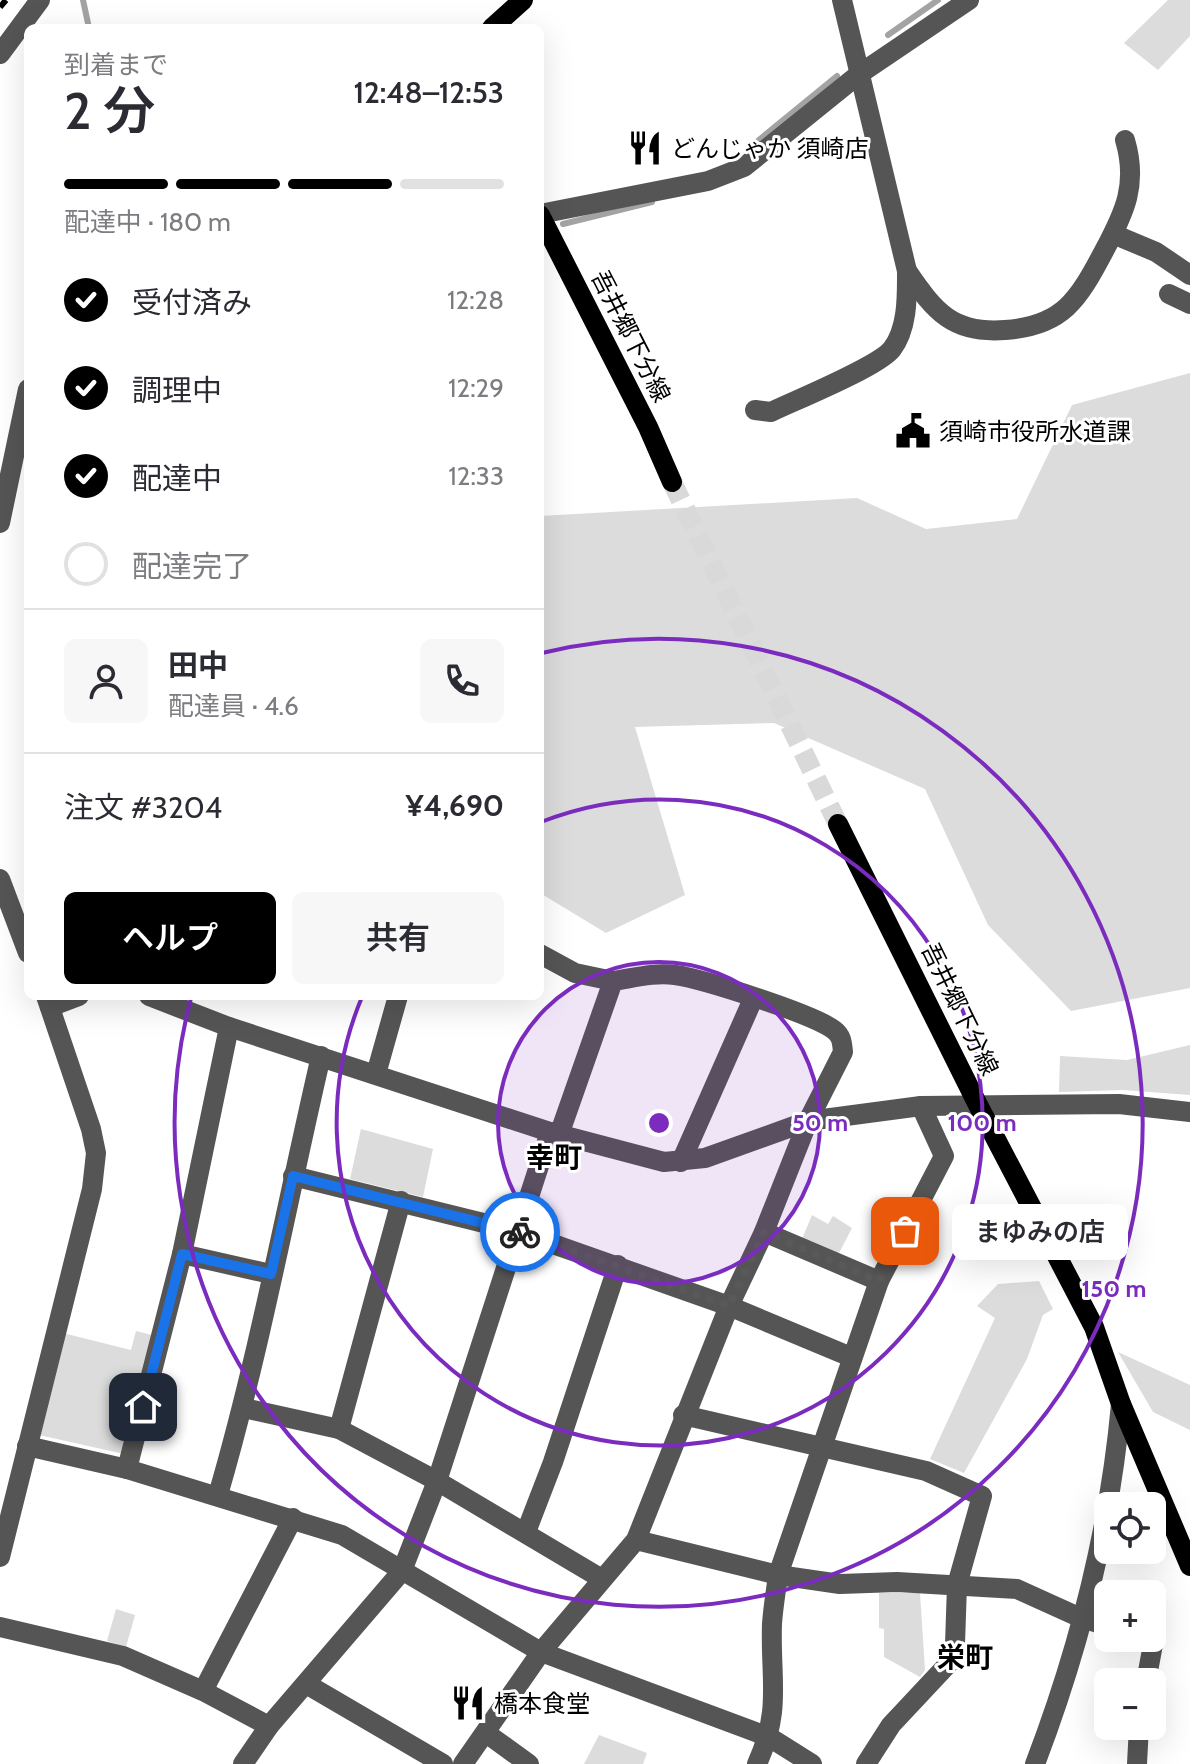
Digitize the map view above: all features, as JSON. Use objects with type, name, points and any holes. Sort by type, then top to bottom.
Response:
[{"type":"main road","points":[[496,24],[523,0]]},
{"type":"main road","name":"吾井郷下分線","points":[[544,222],[648,427],[672,482]]},
{"type":"main road","name":"吾井郷下分線","points":[[838,824],[977,1103],[1094,1327],[1121,1404],[1190,1566]]},
{"type":"street","points":[[0,54],[40,0]]},
{"type":"street","points":[[755,410],[771,412],[883,357],[892,350],[907,306],[907,271],[842,0]]},
{"type":"street","points":[[544,213],[726,175],[754,160],[858,75],[969,0]]},
{"type":"street","points":[[907,271],[932,305],[967,330],[1029,329],[1045,324],[1070,304],[1113,234],[1133,176],[1125,140]]},
{"type":"street","points":[[1113,234],[1166,258],[1190,275]]},
{"type":"street","points":[[1169,294],[1190,304]]},
{"type":"street","points":[[0,523],[24,408]]},
{"type":"street","points":[[0,879],[24,942]]},
{"type":"street","points":[[463,1764],[541,1652],[636,1540],[683,1415],[729,1306],[764,1232],[808,1121],[843,1052],[842,1040],[835,1031],[703,981],[672,974],[613,981],[575,973],[544,956]]},
{"type":"street","points":[[245,1763],[269,1726],[308,1685],[402,1571],[437,1481],[516,1231],[613,981]]},
{"type":"street","points":[[681,1162],[753,999]]},
{"type":"street","points":[[159,1000],[229,1027],[554,1133],[664,1162],[705,1158],[808,1121],[921,1106],[977,1103],[1119,1104],[1190,1112]]},
{"type":"street","points":[[376,1074],[397,1000]]},
{"type":"street","points":[[0,1557],[92,1189],[96,1153],[48,1001]]},
{"type":"street","points":[[127,1469],[182,1254],[229,1027]]},
{"type":"street","points":[[218,1495],[244,1408],[321,1056]]},
{"type":"street","points":[[757,1764],[769,1737],[776,1679],[772,1625],[778,1575],[879,1281],[944,1156],[921,1106]]},
{"type":"street","points":[[293,1176],[516,1231],[729,1306],[851,1357]]},
{"type":"street","points":[[339,1429],[401,1201]]},
{"type":"street","points":[[764,1232],[879,1281]]},
{"type":"street","points":[[182,1254],[271,1274]]},
{"type":"street","points":[[526,1532],[553,1462],[618,1265]]},
{"type":"street","points":[[1035,1764],[1094,1571],[1115,1465],[1121,1404]]},
{"type":"street","points":[[244,1408],[339,1429],[437,1481],[602,1579]]},
{"type":"street","points":[[683,1415],[926,1471],[982,1496],[957,1585],[955,1644],[950,1662],[891,1725],[866,1764]]},
{"type":"street","points":[[27,1446],[127,1469],[342,1535],[541,1652],[769,1737],[812,1764]]},
{"type":"street","points":[[203,1691],[293,1518]]},
{"type":"street","points":[[636,1540],[778,1575],[840,1584],[1017,1589],[1094,1622]]},
{"type":"street","points":[[0,1627],[123,1656],[203,1691],[269,1726]]},
{"type":"street","points":[[308,1685],[443,1764]]},
{"type":"street","points":[[486,1733],[529,1764]]},
{"type":"street","points":[[1137,1764],[1138,1740]]},
{"type":"shaded area","points":[[1168,0],[1190,0],[1190,36],[1158,70],[1124,43]]},
{"type":"shaded area","points":[[1190,373],[1190,988],[1071,1011],[988,925],[925,789],[774,723],[635,727],[685,895],[606,933],[544,895],[544,516],[857,498],[926,529],[1017,519],[1072,405]]},
{"type":"shaded area","points":[[1190,1045],[1190,1095],[1123,1090],[1059,1092],[1060,1056],[1127,1060]]},
{"type":"shaded area","points":[[361,1129],[433,1149],[423,1197],[350,1179]]},
{"type":"shaded area","points":[[812,1215],[828,1224],[833,1216],[852,1228],[838,1255],[802,1239]]},
{"type":"shaded area","points":[[1039,1281],[1053,1309],[1043,1315],[1027,1359],[964,1473],[930,1459],[995,1318],[977,1306],[998,1284]]},
{"type":"shaded area","points":[[136,1331],[152,1335],[124,1454],[39,1435],[63,1333],[131,1350]]},
{"type":"shaded area","points":[[1118,1352],[1190,1385],[1190,1430],[1153,1412]]},
{"type":"shaded area","points":[[879,1593],[920,1593],[925,1670],[920,1677],[884,1657],[884,1629],[879,1628]]},
{"type":"shaded area","points":[[116,1609],[135,1615],[126,1647],[107,1641]]},
{"type":"shaded area","points":[[599,1735],[647,1753],[643,1764],[584,1764]]},
{"type":"waterway","points":[[83,0],[88,24]]},
{"type":"waterway","points":[[888,35],[938,0]]},
{"type":"waterway","points":[[754,144],[837,76]]},
{"type":"waterway","points":[[563,224],[652,202]]},
{"type":"tunnel","points":[[672,482],[838,824]]},
{"type":"railway","points":[[0,7],[6,0]]},
{"type":"way so far","points":[[520,1232],[729,1306],[764,1232],[879,1281],[905,1231]]},
{"type":"place","name":"どんじゃか 須崎店","points":[[645,148]]},
{"type":"place","name":"須崎市役所水道課","points":[[913,431]]},
{"type":"place","name":"まゆみの店","points":[[905,1231]]},
{"type":"place","name":"橋本食堂","points":[[468,1703]]},
{"type":"district","name":"幸町","points":[[554,1157]]},
{"type":"district","name":"栄町","points":[[965,1657]]},
{"type":"route","points":[[143,1407],[182,1254],[271,1274],[293,1176],[520,1232]]}]
